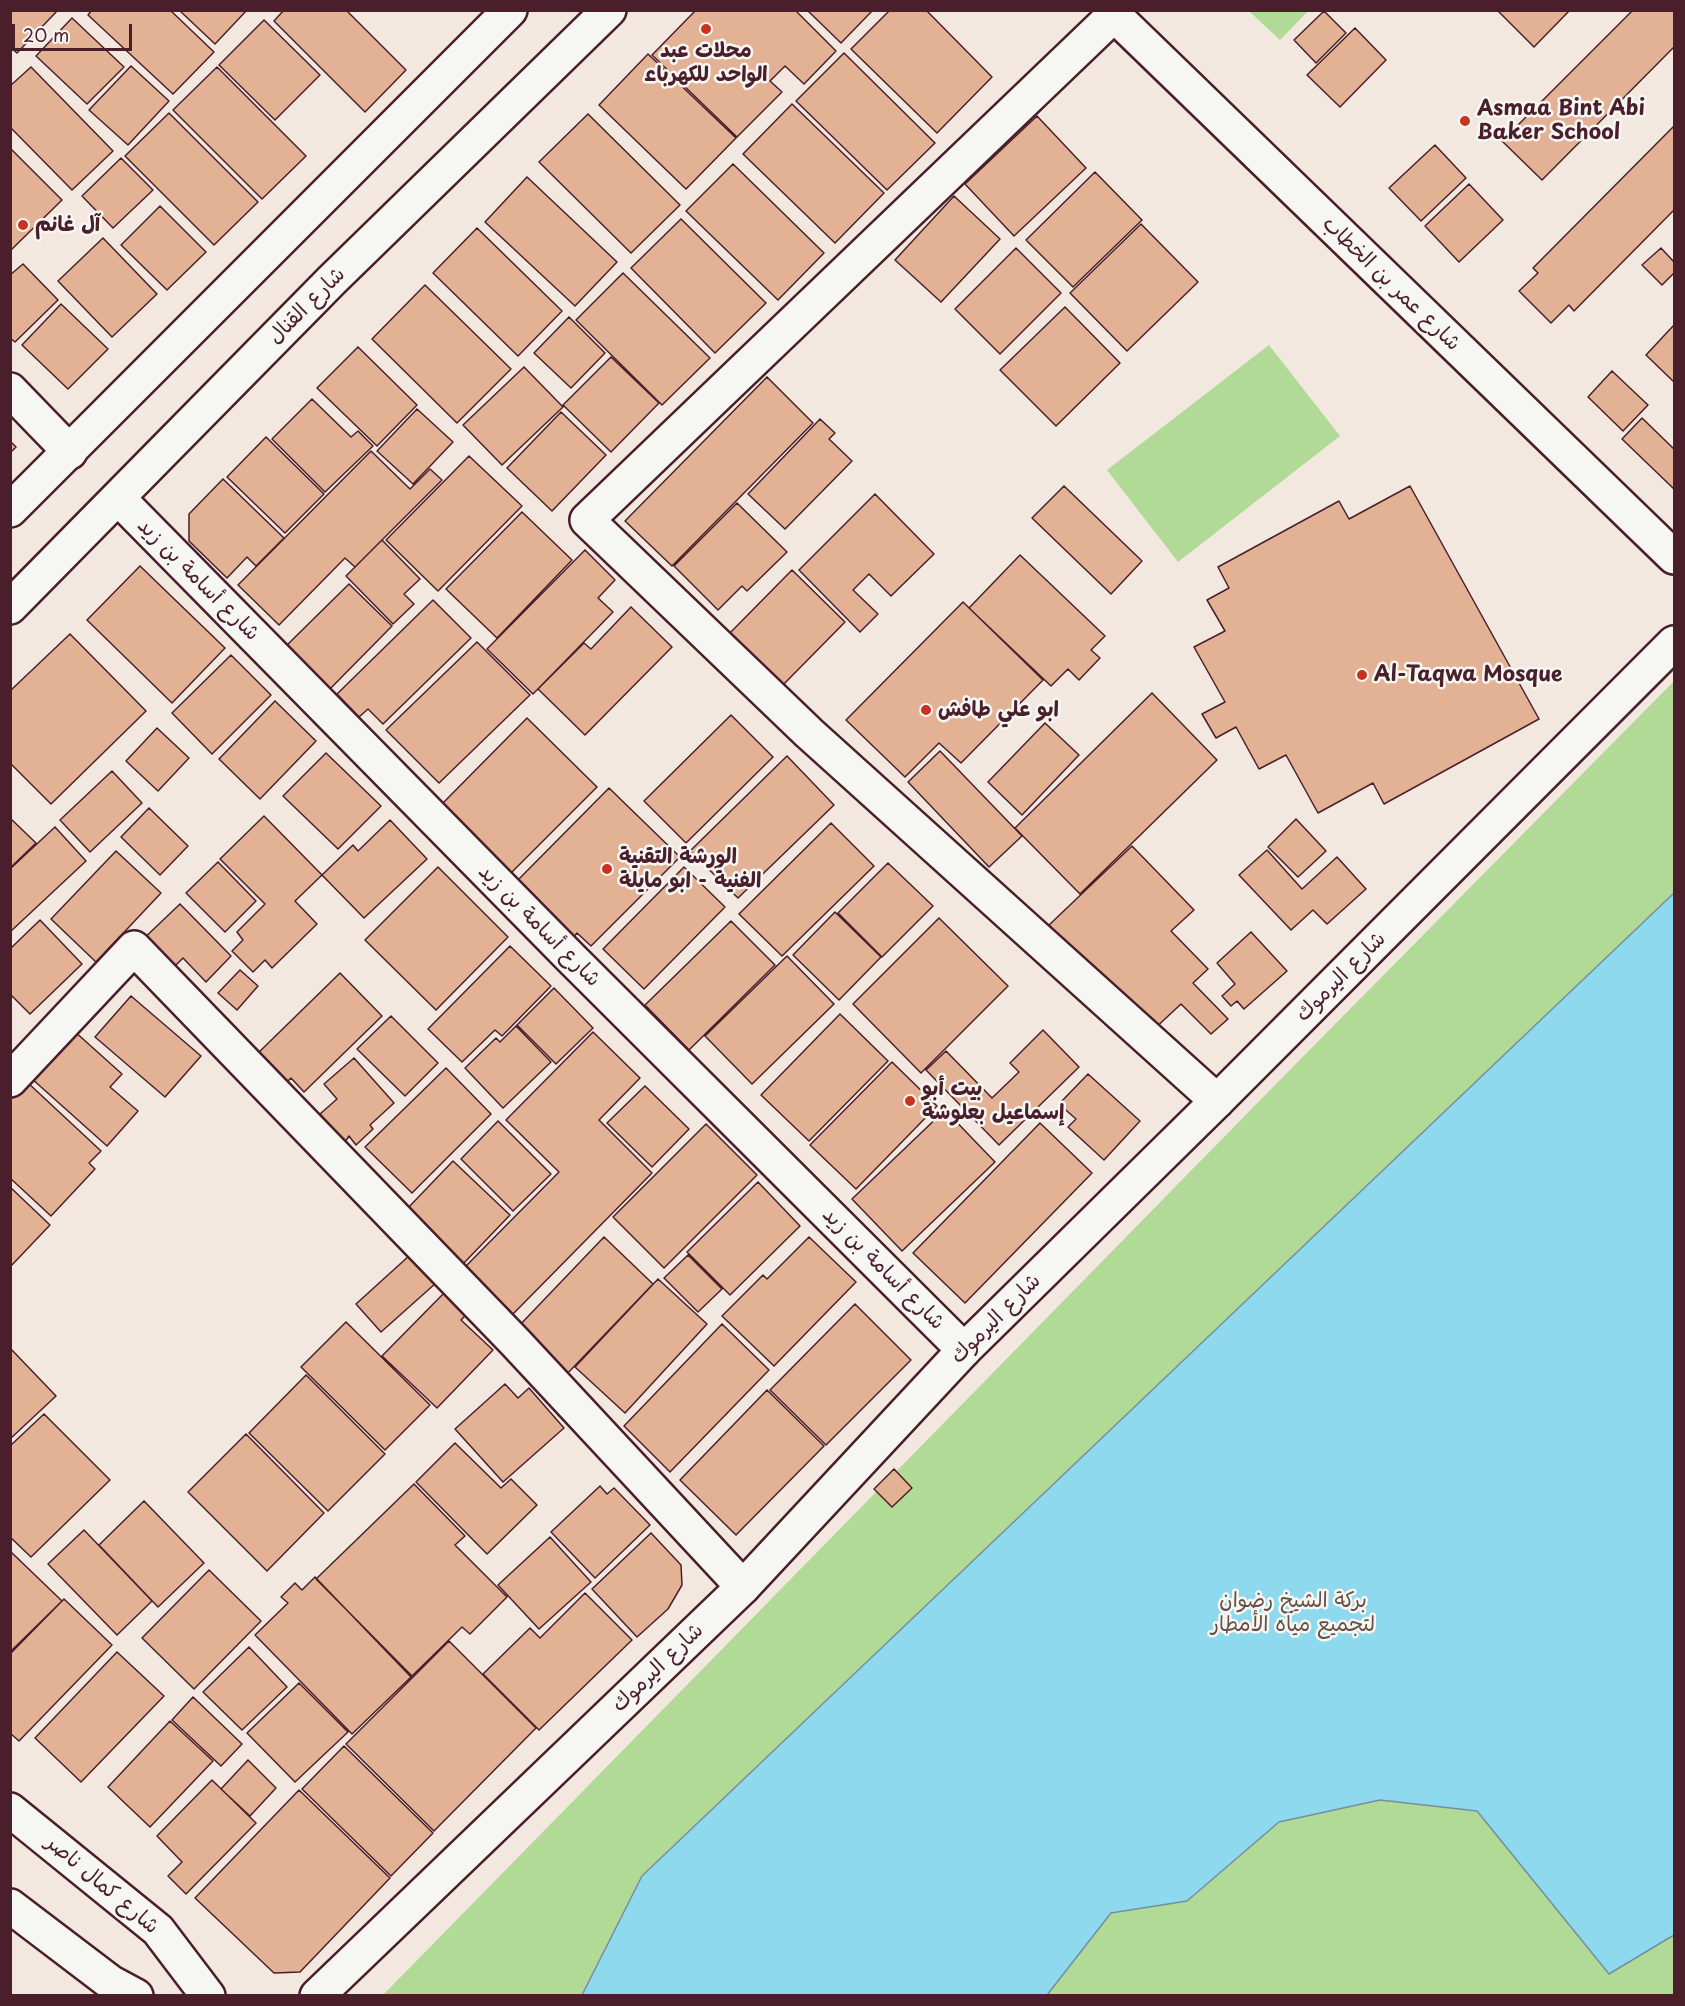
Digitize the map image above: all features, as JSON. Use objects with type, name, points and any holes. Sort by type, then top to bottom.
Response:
[{"type":"street","points":[[10,510],[510,10]]},
{"type":"street","name":"شارع القنال","points":[[10,607],[340,272],[609,10]]},
{"type":"street","points":[[1111,13],[587,520],[809,733],[1217,1101]]},
{"type":"street","name":"شارع عمر بن الخطاب","points":[[1111,13],[1674,557]]},
{"type":"street","points":[[10,390],[70,452]]},
{"type":"street","name":"شارع أسامة بن زيد","points":[[118,498],[572,959],[964,1350]]},
{"type":"street","name":"شارع اليرموك","points":[[317,1995],[743,1587],[964,1350],[1217,1101],[1674,643]]},
{"type":"street","points":[[10,1080],[134,948],[507,1334],[743,1587]]},
{"type":"street","name":"شارع كمال ناصر","points":[[10,1810],[158,1930],[208,1995]]},
{"type":"street","points":[[10,1906],[110,1982],[136,1995]]},
{"type":"green space","points":[[1249,11],[1308,11],[1280,40]]},
{"type":"green space","points":[[1269,345],[1340,436],[1178,562],[1107,470]]},
{"type":"green space","name":"بركة الشيخ رضوان لتجميع مياه الأمطار","points":[[1674,681],[1674,1995],[382,1996],[1276,1084]]},
{"type":"water","name":"بركة الشيخ رضوان لتجميع مياه الأمطار","points":[[1674,893],[1674,1935],[1609,1974],[1477,1811],[1380,1800],[1279,1822],[1187,1901],[1111,1913],[1047,1995],[582,1995],[642,1876]]},
{"type":"building","points":[[10,10],[58,10],[17,53],[10,47]]},
{"type":"building","points":[[92,10],[170,10],[214,52],[173,94],[88,15]]},
{"type":"building","points":[[179,10],[247,10],[215,44]]},
{"type":"building","points":[[284,10],[346,10],[406,70],[365,112],[274,21]]},
{"type":"building","points":[[696,10],[795,10],[836,51],[804,84],[785,66],[770,81],[782,92],[737,137],[652,55]]},
{"type":"building","points":[[807,10],[873,10],[841,43]]},
{"type":"building","points":[[890,10],[926,10],[992,77],[937,133],[851,49]]},
{"type":"building","points":[[1497,10],[1570,10],[1534,47]]},
{"type":"building","points":[[1633,10],[1674,10],[1674,47],[1542,180],[1502,141]]},
{"type":"building","points":[[1324,11],[1346,33],[1316,63],[1294,40]]},
{"type":"building","points":[[72,18],[124,67],[87,104],[36,56]]},
{"type":"building","points":[[264,20],[320,75],[275,120],[219,65]]},
{"type":"building","points":[[1355,28],[1386,60],[1340,107],[1307,75]]},
{"type":"building","points":[[844,53],[935,143],[887,190],[796,101]]},
{"type":"building","points":[[648,54],[736,138],[686,189],[599,105]]},
{"type":"building","points":[[131,66],[169,101],[128,145],[89,110]]},
{"type":"building","points":[[31,67],[113,151],[72,190],[10,127],[10,86]]},
{"type":"building","points":[[217,67],[306,156],[262,199],[173,110]]},
{"type":"building","points":[[792,104],[884,193],[835,243],[743,154]]},
{"type":"building","points":[[169,113],[258,202],[214,245],[125,156]]},
{"type":"building","points":[[588,114],[680,205],[631,253],[539,162]]},
{"type":"building","points":[[1037,116],[1086,168],[1014,236],[965,184]]},
{"type":"building","points":[[1674,126],[1674,210],[1574,311],[1569,305],[1551,323],[1519,291],[1538,273],[1533,268]]},
{"type":"building","points":[[1435,145],[1466,178],[1421,221],[1389,188]]},
{"type":"building","name":"آل غانم","points":[[10,148],[62,200],[10,251]]},
{"type":"building","points":[[121,158],[153,190],[113,228],[82,196]]},
{"type":"building","points":[[733,164],[824,253],[778,300],[686,211]]},
{"type":"building","points":[[1095,172],[1142,220],[1073,287],[1026,240]]},
{"type":"building","points":[[527,177],[617,262],[575,306],[485,222]]},
{"type":"building","points":[[1469,184],[1503,220],[1459,262],[1425,226]]},
{"type":"building","points":[[954,196],[1000,239],[941,302],[895,260]]},
{"type":"building","points":[[160,206],[206,252],[167,290],[121,245]]},
{"type":"building","points":[[681,219],[766,303],[715,353],[631,268]]},
{"type":"building","points":[[1141,224],[1198,282],[1127,351],[1070,293]]},
{"type":"building","points":[[477,228],[562,311],[518,356],[433,273]]},
{"type":"building","points":[[103,238],[157,294],[112,337],[58,281]]},
{"type":"building","points":[[1016,248],[1061,293],[1000,354],[955,309]]},
{"type":"building","points":[[1661,248],[1674,262],[1674,273],[1662,285],[1642,265]]},
{"type":"building","points":[[23,264],[58,300],[15,342],[10,338],[10,275]]},
{"type":"building","points":[[623,273],[710,358],[662,405],[576,320]]},
{"type":"building","points":[[425,285],[511,369],[457,423],[372,339]]},
{"type":"building","points":[[61,304],[108,349],[68,389],[22,345]]},
{"type":"building","points":[[1065,307],[1120,363],[1056,426],[1000,370]]},
{"type":"building","points":[[569,317],[605,353],[571,388],[534,353]]},
{"type":"building","points":[[1674,325],[1674,382],[1646,355]]},
{"type":"building","points":[[358,347],[417,405],[377,446],[317,388]]},
{"type":"building","points":[[611,357],[659,403],[611,452],[563,405]]},
{"type":"building","points":[[524,367],[563,407],[502,465],[463,425]]},
{"type":"building","points":[[1612,371],[1648,405],[1623,431],[1588,397]]},
{"type":"building","points":[[767,377],[813,423],[672,566],[625,521]]},
{"type":"building","points":[[312,399],[351,437],[358,431],[373,446],[325,492],[272,439]]},
{"type":"building","points":[[417,409],[453,442],[413,484],[377,451]]},
{"type":"building","points":[[561,412],[606,455],[552,511],[507,468]]},
{"type":"building","points":[[1642,418],[1674,449],[1674,489],[1622,439]]},
{"type":"building","points":[[820,419],[835,433],[829,439],[852,461],[785,529],[748,494]]},
{"type":"building","points":[[266,437],[324,494],[285,533],[227,477]]},
{"type":"building","points":[[10,441],[16,447],[10,453]]},
{"type":"building","points":[[371,451],[410,489],[430,469],[442,480],[355,567],[345,558],[279,625],[238,585]]},
{"type":"building","points":[[469,456],[522,506],[438,591],[386,540]]},
{"type":"building","points":[[223,479],[284,538],[256,566],[247,557],[227,578],[189,541],[189,514]]},
{"type":"building","points":[[1064,486],[1142,561],[1111,594],[1032,518]]},
{"type":"building","name":"Al-Taqwa Mosque","points":[[1410,486],[1539,719],[1384,804],[1373,783],[1318,813],[1286,755],[1259,769],[1236,727],[1216,738],[1202,714],[1225,702],[1194,647],[1225,631],[1207,600],[1229,588],[1218,567],[1339,501],[1349,519]]},
{"type":"building","points":[[875,494],[934,554],[891,596],[869,574],[853,590],[878,614],[860,632],[799,570]]},
{"type":"building","points":[[737,503],[787,552],[747,591],[742,586],[718,610],[674,566]]},
{"type":"building","points":[[522,512],[572,560],[497,638],[446,589]]},
{"type":"building","points":[[382,540],[420,579],[404,594],[414,604],[393,624],[346,576]]},
{"type":"building","points":[[585,550],[615,580],[598,598],[613,612],[533,694],[487,649]]},
{"type":"building","points":[[1020,555],[1105,636],[1091,650],[1100,658],[1079,680],[1068,669],[1051,686],[969,608]]},
{"type":"building","points":[[140,566],[225,648],[172,703],[87,620]]},
{"type":"building","points":[[792,570],[845,622],[779,689],[726,637]]},
{"type":"building","points":[[349,584],[392,626],[328,691],[284,648]]},
{"type":"building","points":[[433,600],[471,638],[383,724],[368,709],[359,717],[337,694]]},
{"type":"building","points":[[963,602],[1043,680],[961,763],[939,743],[905,777],[846,720]]},
{"type":"building","points":[[631,607],[672,647],[585,735],[538,689],[584,643],[591,649]]},
{"type":"building","points":[[70,634],[146,711],[51,804],[10,763],[10,691]]},
{"type":"building","points":[[477,642],[530,695],[439,783],[386,730]]},
{"type":"building","points":[[231,655],[271,695],[212,754],[172,713]]},
{"type":"building","points":[[1152,693],[1217,760],[1080,894],[1015,828]]},
{"type":"building","points":[[275,701],[316,741],[260,799],[219,759]]},
{"type":"building","points":[[731,715],[773,757],[686,843],[644,801]]},
{"type":"building","points":[[527,718],[597,787],[508,876],[439,807]]},
{"type":"building","points":[[1045,723],[1079,755],[1022,815],[988,782]]},
{"type":"building","points":[[157,728],[189,758],[158,791],[126,761]]},
{"type":"building","points":[[940,751],[1022,836],[989,867],[908,782]]},
{"type":"building","points":[[326,753],[381,806],[338,849],[283,796]]},
{"type":"building","points":[[787,756],[834,805],[738,898],[690,851]]},
{"type":"building","points":[[112,771],[142,803],[90,852],[60,820]]},
{"type":"building","points":[[609,788],[680,857],[591,946],[577,933],[572,939],[515,883]]},
{"type":"building","points":[[149,808],[188,846],[160,875],[121,837]]},
{"type":"building","points":[[264,816],[322,875],[295,901],[317,924],[272,968],[265,960],[253,972],[232,951],[243,940],[237,932],[265,904],[220,859]]},
{"type":"building","points":[[10,818],[36,843],[10,868]]},
{"type":"building","points":[[1296,819],[1326,851],[1298,877],[1268,847]]},
{"type":"building","points":[[390,820],[427,859],[364,918],[322,875],[353,845],[358,851]]},
{"type":"building","points":[[831,823],[874,866],[782,956],[739,914]]},
{"type":"building","points":[[55,827],[86,861],[10,932],[10,869]]},
{"type":"building","points":[[1132,846],[1194,910],[1171,931],[1208,969],[1193,983],[1228,1019],[1211,1034],[1181,1004],[1151,1032],[1048,926]]},
{"type":"building","points":[[1267,850],[1302,889],[1337,857],[1366,889],[1327,924],[1313,910],[1291,930],[1239,875]]},
{"type":"building","points":[[116,851],[161,893],[96,962],[51,919]]},
{"type":"building","points":[[218,862],[256,901],[225,932],[186,893]]},
{"type":"building","points":[[888,863],[933,906],[882,957],[838,913]]},
{"type":"building","points":[[438,867],[508,937],[436,1010],[365,940]]},
{"type":"building","points":[[684,867],[725,907],[644,989],[603,949]]},
{"type":"building","points":[[180,904],[231,956],[206,982],[183,958],[167,974],[138,944]]},
{"type":"building","points":[[835,912],[881,957],[839,1000],[793,955]]},
{"type":"building","points":[[939,918],[1008,986],[921,1073],[853,1004]]},
{"type":"building","points":[[40,920],[82,964],[30,1014],[10,994],[10,949]]},
{"type":"building","points":[[731,921],[775,965],[689,1050],[645,1005]]},
{"type":"building","points":[[1251,932],[1287,971],[1244,1009],[1237,1001],[1231,1006],[1222,996],[1235,984],[1217,963]]},
{"type":"building","points":[[510,946],[551,986],[502,1036],[495,1030],[462,1062],[428,1029]]},
{"type":"building","points":[[787,956],[834,1004],[752,1084],[705,1036]]},
{"type":"building","points":[[240,970],[258,986],[237,1010],[218,993]]},
{"type":"building","points":[[340,973],[382,1016],[304,1092],[291,1078],[283,1086],[255,1056]]},
{"type":"building","points":[[554,988],[593,1028],[556,1064],[517,1025]]},
{"type":"building","points":[[131,996],[201,1056],[165,1097],[95,1037]]},
{"type":"building","points":[[840,1014],[888,1061],[809,1141],[761,1095]]},
{"type":"building","points":[[391,1016],[438,1063],[405,1096],[357,1049]]},
{"type":"building","points":[[516,1026],[551,1062],[503,1108],[465,1068],[496,1038],[500,1042]]},
{"type":"building","points":[[73,1030],[122,1074],[110,1087],[138,1111],[107,1146],[31,1078]]},
{"type":"building","points":[[1043,1030],[1079,1067],[999,1145],[926,1070],[946,1051],[992,1098],[1019,1072],[1010,1063]]},
{"type":"building","points":[[593,1032],[640,1078],[599,1120],[652,1173],[513,1314],[465,1267],[559,1172],[506,1120]]},
{"type":"building","points":[[354,1058],[394,1103],[370,1125],[373,1129],[356,1145],[349,1136],[345,1142],[320,1114],[337,1099],[324,1084]]},
{"type":"building","points":[[892,1062],[937,1106],[856,1189],[810,1145]]},
{"type":"building","points":[[446,1068],[491,1114],[412,1193],[365,1147]]},
{"type":"building","points":[[1088,1074],[1140,1121],[1104,1160],[1068,1127],[1076,1119],[1059,1104]]},
{"type":"building","points":[[27,1082],[101,1151],[89,1163],[95,1169],[51,1216],[10,1178],[10,1099]]},
{"type":"building","points":[[645,1086],[689,1129],[652,1167],[607,1123]]},
{"type":"building","points":[[945,1110],[995,1162],[902,1251],[852,1199]]},
{"type":"building","points":[[498,1121],[551,1174],[513,1211],[461,1159]]},
{"type":"building","points":[[1040,1123],[1092,1173],[965,1303],[913,1253]]},
{"type":"building","points":[[706,1124],[757,1175],[664,1268],[613,1217]]},
{"type":"building","points":[[453,1161],[510,1215],[463,1264],[406,1210]]},
{"type":"building","points":[[758,1182],[800,1226],[730,1295],[687,1252]]},
{"type":"building","points":[[10,1187],[50,1225],[10,1267]]},
{"type":"building","points":[[604,1237],[653,1284],[565,1376],[516,1329]]},
{"type":"building","points":[[809,1237],[856,1282],[774,1366],[722,1316],[763,1275],[767,1279]]},
{"type":"building","points":[[410,1255],[436,1283],[381,1332],[356,1304]]},
{"type":"building","points":[[688,1255],[722,1289],[698,1312],[664,1278]]},
{"type":"building","points":[[658,1279],[707,1324],[625,1413],[575,1367]]},
{"type":"building","points":[[445,1292],[467,1314],[461,1320],[493,1350],[437,1408],[382,1356]]},
{"type":"building","points":[[855,1304],[911,1360],[826,1445],[770,1390]]},
{"type":"building","points":[[346,1322],[430,1405],[385,1450],[301,1367]]},
{"type":"building","points":[[722,1324],[769,1370],[670,1472],[624,1426]]},
{"type":"building","points":[[10,1348],[56,1396],[10,1439]]},
{"type":"building","points":[[306,1375],[385,1454],[328,1511],[249,1433]]},
{"type":"building","points":[[505,1384],[518,1398],[529,1388],[564,1428],[503,1482],[455,1429]]},
{"type":"building","points":[[767,1390],[824,1446],[736,1535],[680,1480]]},
{"type":"building","points":[[44,1414],[110,1480],[31,1557],[10,1537],[10,1446]]},
{"type":"building","points":[[246,1434],[324,1513],[267,1571],[188,1492]]},
{"type":"building","points":[[455,1443],[501,1488],[511,1479],[537,1505],[487,1554],[416,1482]]},
{"type":"building","points":[[894,1469],[912,1488],[892,1507],[874,1489]]},
{"type":"building","points":[[414,1484],[465,1536],[455,1545],[507,1597],[470,1634],[462,1627],[412,1676],[316,1579]]},
{"type":"building","points":[[600,1486],[607,1494],[614,1488],[650,1525],[595,1578],[551,1532]]},
{"type":"building","points":[[144,1501],[204,1563],[158,1607],[99,1545]]},
{"type":"building","points":[[84,1530],[152,1601],[117,1635],[48,1564]]},
{"type":"building","points":[[651,1533],[681,1565],[682,1585],[668,1609],[637,1637],[592,1589]]},
{"type":"building","points":[[550,1537],[591,1582],[539,1629],[498,1585]]},
{"type":"building","points":[[10,1551],[62,1601],[10,1652]]},
{"type":"building","points":[[209,1570],[261,1621],[194,1689],[142,1638]]},
{"type":"building","points":[[315,1577],[411,1677],[352,1734],[255,1635],[288,1603],[281,1597],[295,1583],[302,1590]]},
{"type":"building","points":[[585,1593],[632,1640],[539,1730],[483,1674],[530,1628],[540,1638]]},
{"type":"building","points":[[64,1599],[112,1645],[19,1741],[10,1733],[10,1654]]},
{"type":"building","points":[[449,1641],[536,1728],[434,1831],[346,1744]]},
{"type":"building","points":[[249,1647],[287,1687],[242,1730],[203,1692]]},
{"type":"building","points":[[117,1652],[164,1696],[81,1782],[35,1738]]},
{"type":"building","points":[[299,1683],[348,1732],[295,1782],[247,1733]]},
{"type":"building","points":[[193,1697],[242,1744],[221,1766],[172,1720]]},
{"type":"building","points":[[170,1721],[213,1761],[150,1827],[108,1787]]},
{"type":"building","points":[[344,1746],[433,1833],[391,1876],[302,1789]]},
{"type":"building","points":[[248,1760],[276,1788],[250,1816],[221,1789]]},
{"type":"building","points":[[212,1780],[256,1823],[186,1894],[168,1876],[182,1862],[157,1836]]},
{"type":"building","points":[[299,1790],[390,1878],[300,1972],[274,1973],[195,1898]]},
{"type":"place","name":"محلات عبد الواحد للكهرباء","points":[[706,29]]},
{"type":"place","name":"Asmaa Bint Abi Baker School","points":[[1465,121]]},
{"type":"place","name":"آل غانم","points":[[23,225]]},
{"type":"place","name":"Al-Taqwa Mosque","points":[[1362,675]]},
{"type":"place","name":"ابو علي طافش","points":[[926,710]]},
{"type":"place","name":"الورشة التقنية الفنية - ابو مايلة","points":[[607,869]]},
{"type":"place","name":"بيت أبو إسماعيل بعلوشة","points":[[910,1101]]}]
